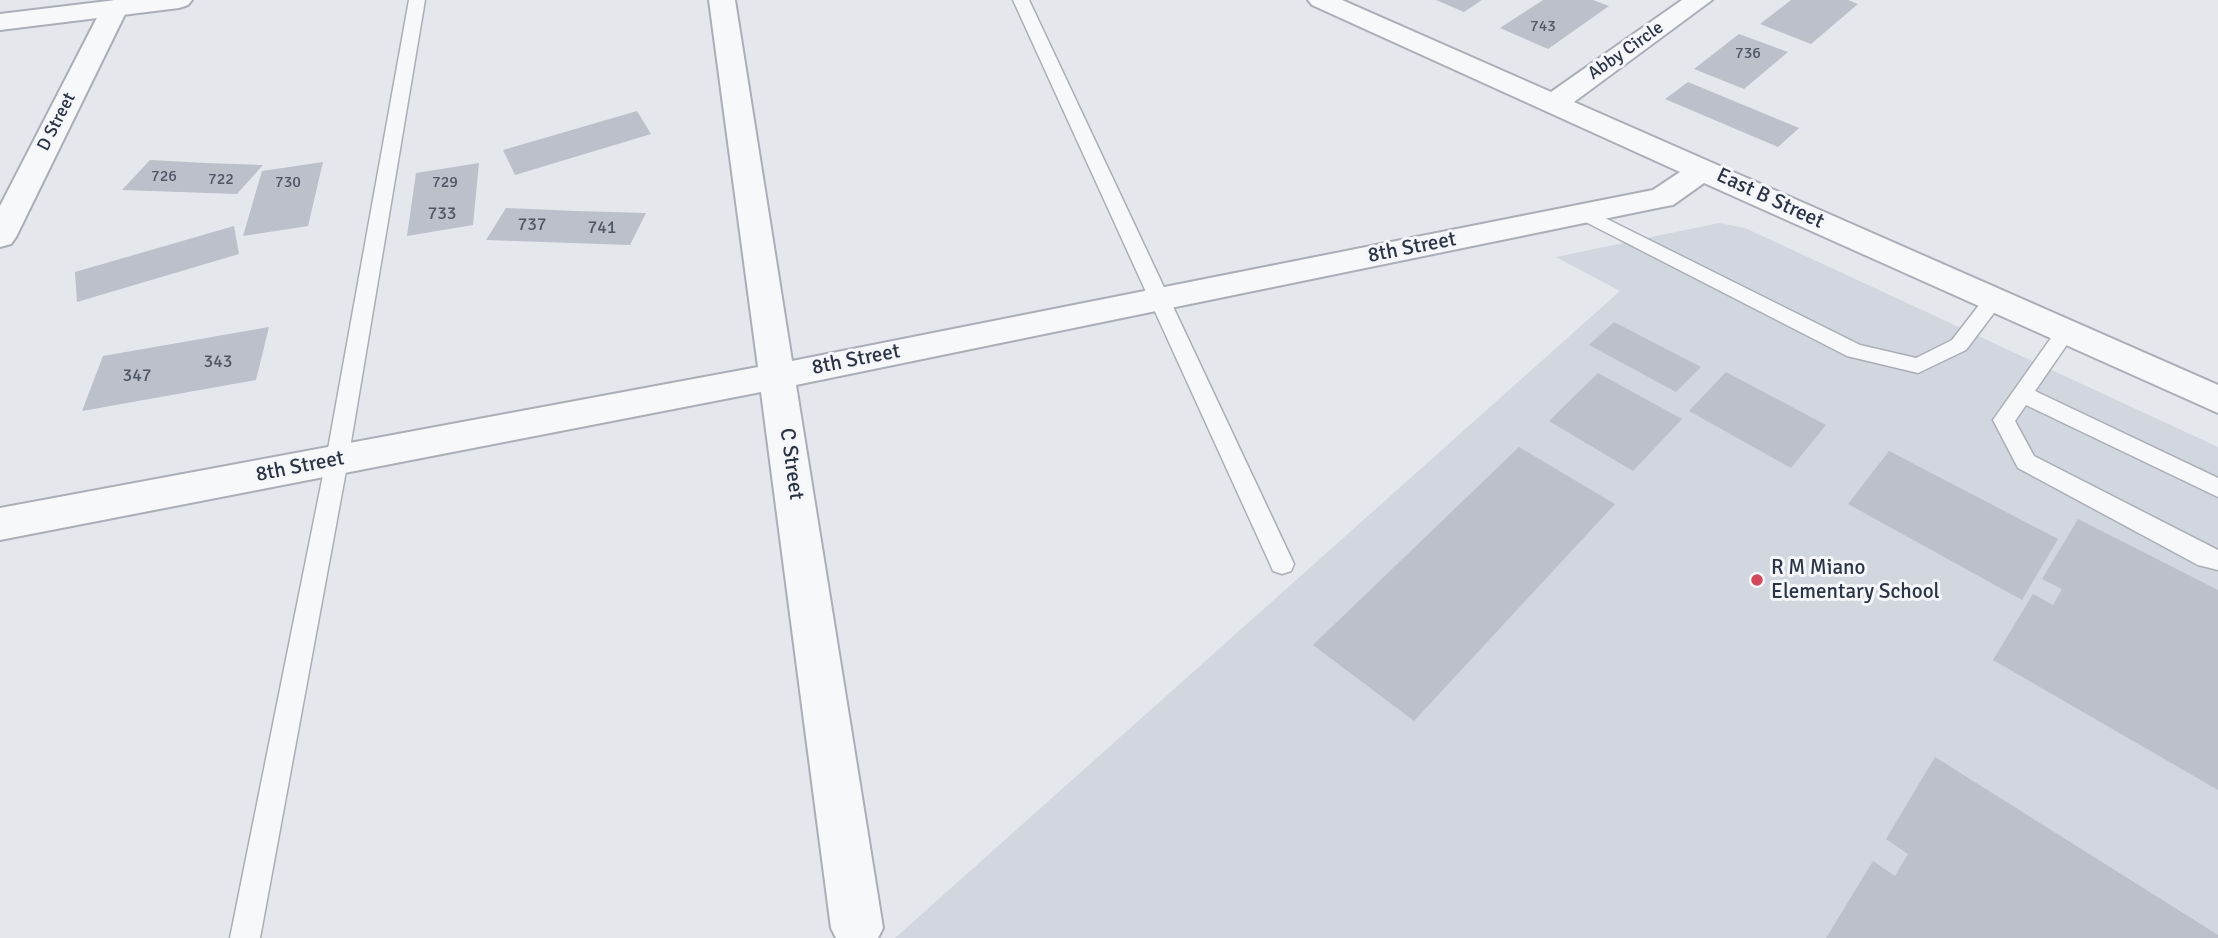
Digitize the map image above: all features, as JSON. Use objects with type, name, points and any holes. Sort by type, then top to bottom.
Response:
[{"type":"street","points":[[0,22],[179,0]]},
{"type":"street","name":"C Street","points":[[722,0],[857,928]]},
{"type":"street","name":"East B Street","points":[[1321,0],[2218,400]]},
{"type":"street","name":"Abby Circle","points":[[1554,103],[1699,0]]},
{"type":"street","name":"D Street","points":[[0,237],[115,8]]},
{"type":"street","name":"8th Street","points":[[0,523],[778,376],[1662,198],[1684,186],[1702,169]]},
{"type":"lane","points":[[244,938],[337,460],[417,0]]},
{"type":"lane","points":[[1021,0],[1282,564]]},
{"type":"lane","points":[[1585,214],[1854,351],[1918,366],[1959,345],[1993,301]]},
{"type":"lane","points":[[2065,332],[2004,420],[2026,462],[2207,558],[2218,560]]},
{"type":"lane","points":[[2022,394],[2218,488]]},
{"type":"shaded area","name":"R M Miano Elementary School","points":[[1719,223],[1745,228],[2218,447],[2218,938],[895,938],[1620,291],[1556,257]]},
{"type":"building","points":[[1436,0],[1482,0],[1464,12]]},
{"type":"building","points":[[1543,0],[1593,0],[1609,6],[1548,49],[1500,28]]},
{"type":"building","points":[[1791,0],[1848,0],[1858,4],[1811,44],[1760,24]]},
{"type":"building","points":[[1739,34],[1788,52],[1744,89],[1694,69]]},
{"type":"building","points":[[1688,82],[1799,128],[1778,147],[1665,99]]},
{"type":"building","points":[[637,111],[651,134],[515,175],[503,150]]},
{"type":"building","points":[[150,160],[263,165],[237,194],[122,190]]},
{"type":"building","points":[[323,162],[308,226],[243,236],[262,171]]},
{"type":"building","points":[[479,163],[473,225],[407,236],[416,173]]},
{"type":"building","points":[[506,208],[646,213],[630,245],[486,240]]},
{"type":"building","points":[[234,226],[239,254],[77,302],[75,272]]},
{"type":"building","points":[[1614,322],[1701,367],[1676,392],[1589,345]]},
{"type":"building","points":[[269,327],[256,380],[82,411],[103,356]]},
{"type":"building","points":[[1726,372],[1826,425],[1791,468],[1689,411]]},
{"type":"building","points":[[1598,373],[1682,419],[1633,471],[1549,421]]},
{"type":"building","points":[[1519,447],[1615,504],[1414,721],[1313,645]]},
{"type":"building","points":[[1889,451],[2058,539],[2022,600],[1848,504]]},
{"type":"building","points":[[2078,519],[2218,590],[2218,790],[1993,660],[2033,594],[2053,605],[2062,589],[2042,579]]},
{"type":"building","points":[[1935,757],[2218,935],[2218,938],[1826,938],[1873,861],[1895,876],[1908,854],[1886,839]]},
{"type":"place","name":"R M Miano Elementary School","points":[[1757,580]]}]
